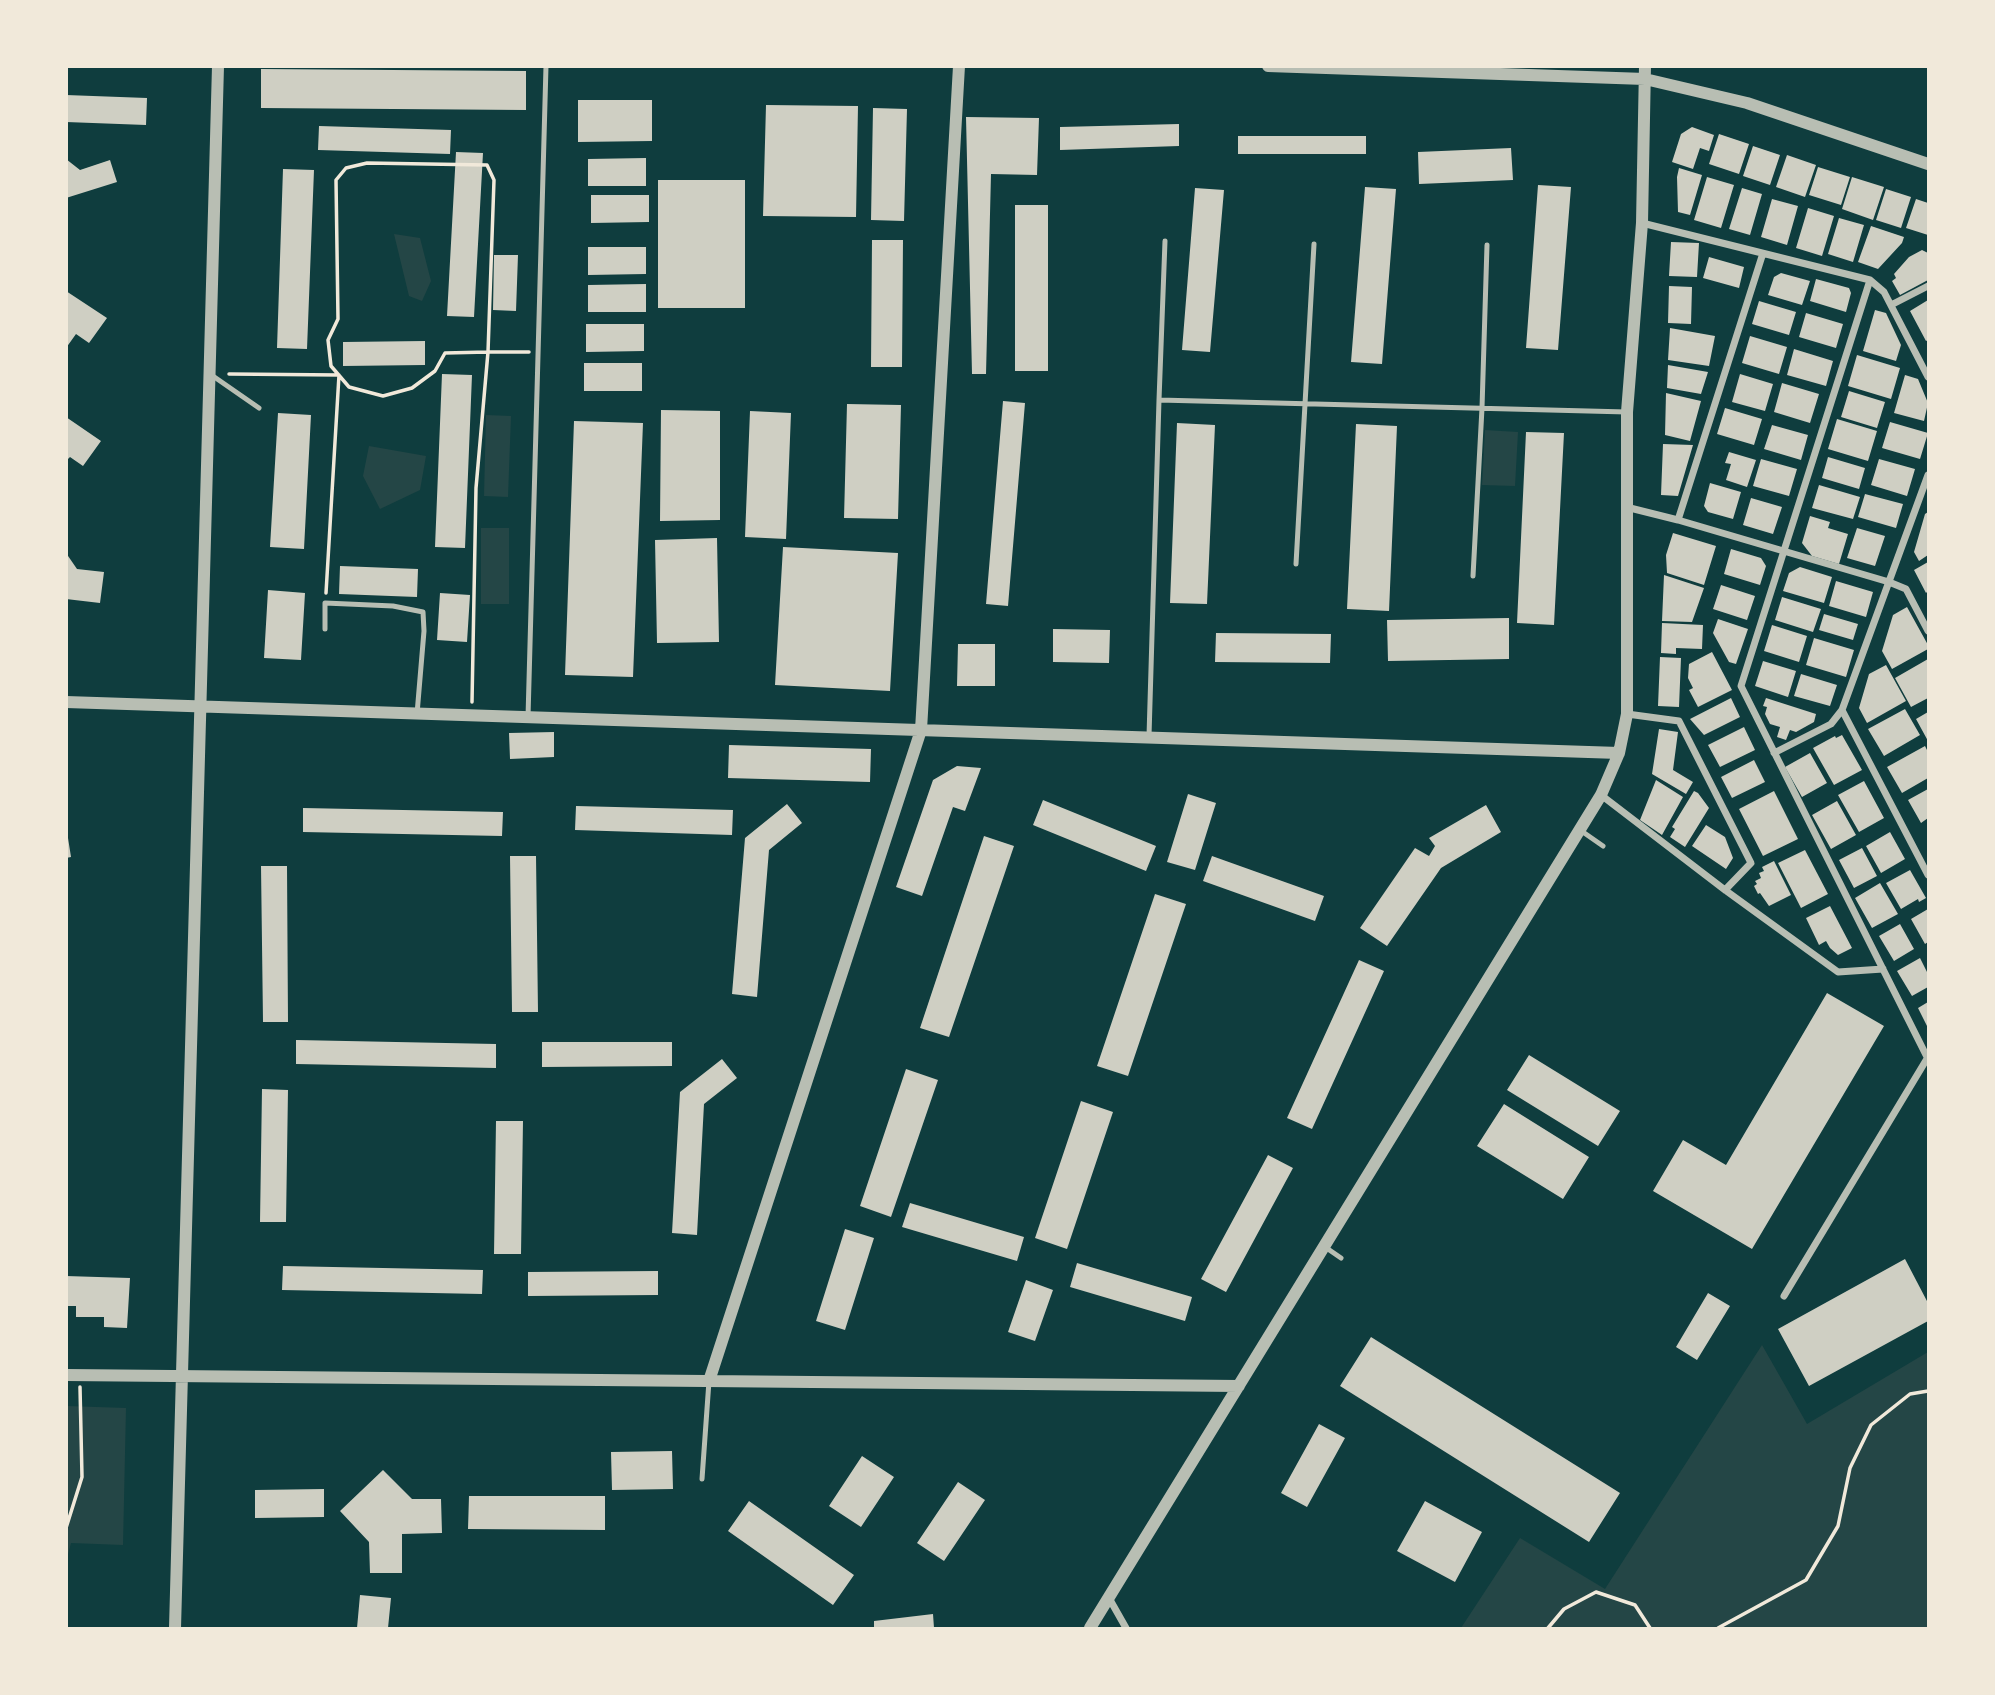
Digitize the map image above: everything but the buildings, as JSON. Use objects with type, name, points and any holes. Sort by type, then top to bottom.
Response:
[{"type":"street","points":[[175,1629],[218,66]]},
{"type":"street","points":[[709,1381],[921,730],[960,66]]},
{"type":"street","points":[[1268,66],[1645,73],[1747,103],[1928,164]]},
{"type":"street","points":[[1090,1629],[1580,830],[1601,795],[1619,753],[1627,714],[1627,412],[1642,222],[1645,73]]},
{"type":"street","points":[[1642,222],[1870,280],[1884,292],[1928,377]]},
{"type":"street","points":[[1678,520],[1763,253]]},
{"type":"street","points":[[1784,1296],[1928,1058],[1741,686],[1870,280]]},
{"type":"street","points":[[1891,305],[1928,286]]},
{"type":"street","points":[[1774,753],[1831,724],[1842,710],[1928,475]]},
{"type":"street","points":[[1626,507],[1889,582],[1906,589],[1928,631]]},
{"type":"street","points":[[66,702],[1619,753]]},
{"type":"street","points":[[1842,710],[1928,875]]},
{"type":"street","points":[[1627,714],[1679,721],[1751,863],[1725,890]]},
{"type":"street","points":[[1601,795],[1838,972],[1883,969]]},
{"type":"street","points":[[73,1375],[1240,1386]]},
{"type":"street","points":[[1109,1598],[1126,1629]]},
{"type":"lane","points":[[528,717],[546,66]]},
{"type":"lane","points":[[1149,738],[1165,242]]},
{"type":"lane","points":[[1296,564],[1314,244]]},
{"type":"lane","points":[[1473,576],[1487,245]]},
{"type":"lane","points":[[210,374],[259,408]]},
{"type":"lane","points":[[1159,400],[1627,412]]},
{"type":"lane","points":[[325,629],[325,603],[393,606],[423,612],[424,631],[417,714]]},
{"type":"lane","points":[[1580,830],[1603,846]]},
{"type":"lane","points":[[1325,1247],[1341,1258]]},
{"type":"lane","points":[[702,1479],[709,1381]]},
{"type":"path","points":[[472,715],[476,488],[488,352],[494,180],[488,165],[367,163],[346,168],[336,180],[338,319],[328,341],[331,366],[349,387],[383,396],[412,388],[435,371],[445,352],[488,352],[538,352]]},
{"type":"path","points":[[210,374],[339,375]]},
{"type":"path","points":[[325,603],[339,375]]},
{"type":"path","points":[[66,1528],[82,1478],[73,1375]]},
{"type":"path","points":[[1718,1629],[1806,1580],[1838,1526],[1850,1468],[1871,1425],[1910,1394],[1928,1391]]},
{"type":"path","points":[[1548,1629],[1564,1609],[1596,1592],[1634,1605],[1650,1629]]},
{"type":"shaded area","points":[[394,234],[420,238],[431,281],[422,301],[409,296]]},
{"type":"shaded area","points":[[486,415],[511,416],[508,497],[484,496]]},
{"type":"shaded area","points":[[1485,430],[1518,432],[1515,486],[1482,485]]},
{"type":"shaded area","points":[[369,446],[426,456],[420,490],[380,509],[363,476]]},
{"type":"shaded area","points":[[481,528],[509,528],[509,604],[481,604]]},
{"type":"shaded area","points":[[1762,1345],[1807,1424],[1928,1352],[1928,1628],[1461,1628],[1520,1538],[1605,1589]]},
{"type":"shaded area","points":[[67,1406],[126,1408],[123,1545],[71,1543],[67,1558]]}]
